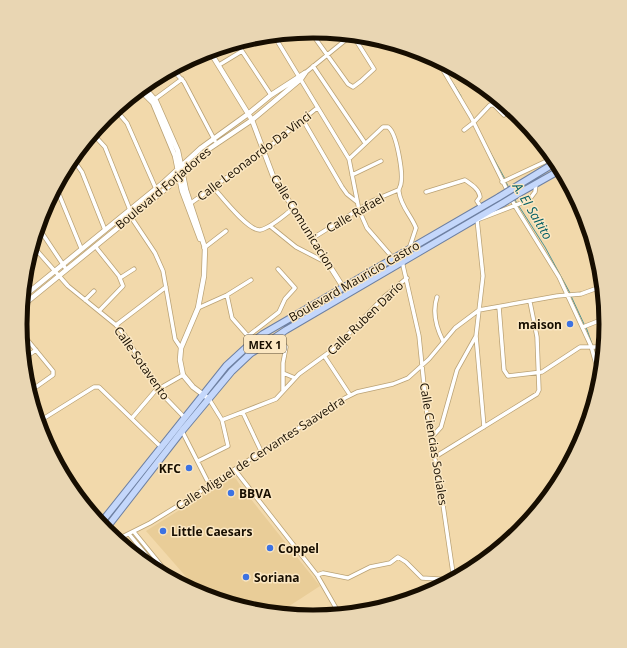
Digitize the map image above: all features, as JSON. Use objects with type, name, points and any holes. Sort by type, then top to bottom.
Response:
[{"type":"main road","name":"Boulevard Mauricio Castro","points":[[104,519],[226,366],[251,343],[343,287],[499,197],[551,164]]},
{"type":"main road","name":"Boulevard Mauricio Castro","points":[[109,525],[182,431],[243,360],[273,338],[556,172]]},
{"type":"street","points":[[315,38],[351,86],[361,81],[374,69],[356,41]]},
{"type":"street","name":"Boulevard Forjadores","points":[[28,301],[179,178],[196,159],[252,120],[326,54],[346,39]]},
{"type":"street","points":[[277,40],[348,159],[359,210],[372,237],[393,258]]},
{"type":"street","points":[[239,47],[271,95]]},
{"type":"street","points":[[219,65],[242,51]]},
{"type":"street","name":"Calle Comunicacion","points":[[213,56],[252,120],[273,176],[343,287]]},
{"type":"street","points":[[313,66],[365,143]]},
{"type":"street","points":[[442,68],[473,123],[515,206],[559,277],[583,327],[597,363]]},
{"type":"street","points":[[177,73],[182,78],[216,144]]},
{"type":"street","points":[[155,99],[182,78]]},
{"type":"street","name":"Boulevard Forjadores","points":[[30,292],[81,248],[156,189],[214,138],[248,114],[271,95],[300,78]]},
{"type":"street","points":[[147,91],[155,99],[178,151],[180,167],[179,178],[188,210],[204,248]]},
{"type":"street","points":[[144,94],[153,105],[183,173],[206,255],[198,308],[181,348],[180,360],[183,375],[193,387],[209,399],[222,420],[228,446],[198,462]]},
{"type":"street","points":[[464,130],[492,104],[497,106],[504,115]]},
{"type":"street","name":"Calle Leonaordo Da Vinci","points":[[191,203],[264,152],[317,108]]},
{"type":"street","points":[[119,114],[127,123],[156,189]]},
{"type":"street","points":[[303,120],[339,184],[347,194],[357,202]]},
{"type":"street","points":[[348,159],[383,127],[388,127],[392,131],[397,143],[399,158],[401,183],[398,190],[405,210],[416,228],[409,249]]},
{"type":"street","points":[[96,137],[105,147],[130,210]]},
{"type":"street","points":[[352,175],[382,161]]},
{"type":"street","points":[[502,182],[550,163]]},
{"type":"street","points":[[76,164],[82,172],[105,230]]},
{"type":"street","points":[[426,192],[465,180],[480,193],[480,197],[477,200],[481,207]]},
{"type":"street","points":[[484,427],[476,336],[483,276],[477,220],[529,200],[534,192],[536,184]]},
{"type":"street","points":[[213,187],[252,228],[259,230],[270,226],[294,208]]},
{"type":"street","name":"Calle Rafael","points":[[313,238],[359,210],[398,190]]},
{"type":"street","points":[[59,194],[81,248]]},
{"type":"street","points":[[131,217],[160,262],[166,287],[174,339],[181,348]]},
{"type":"street","points":[[270,226],[288,242],[330,265]]},
{"type":"street","points":[[204,248],[226,231]]},
{"type":"street","points":[[42,233],[66,269]]},
{"type":"street","points":[[95,246],[123,282],[122,288],[99,311]]},
{"type":"street","name":"Calle Sotavento","points":[[37,251],[58,276],[116,325],[124,334],[158,390],[184,417]]},
{"type":"street","name":"Calle Ciencias Sociales","points":[[402,262],[407,278],[418,330],[423,365],[427,414],[453,574]]},
{"type":"street","points":[[120,278],[134,269]]},
{"type":"street","points":[[248,336],[280,312],[285,299],[296,288],[278,269]]},
{"type":"street","name":"Calle Ruben Darío","points":[[222,420],[272,401],[295,378],[335,348],[390,292],[407,278]]},
{"type":"street","points":[[198,308],[227,295],[252,280]]},
{"type":"street","points":[[116,325],[166,287]]},
{"type":"street","points":[[479,310],[581,294],[598,288]]},
{"type":"street","points":[[85,300],[94,291]]},
{"type":"street","points":[[227,295],[232,318],[248,336],[251,343]]},
{"type":"street","points":[[437,297],[435,316],[437,328],[443,341]]},
{"type":"street","points":[[435,457],[537,394],[539,390],[536,337],[530,302]]},
{"type":"street","points":[[499,307],[505,373],[508,376],[537,373],[555,364],[575,349],[591,346],[599,347]]},
{"type":"street","name":"Calle Miguel de Cervantes Saavedra","points":[[123,537],[134,532],[210,486],[261,451],[350,395],[400,382],[413,375],[455,328],[479,310]]},
{"type":"street","points":[[583,327],[600,320]]},
{"type":"street","points":[[431,438],[440,427],[457,370],[476,336]]},
{"type":"street","points":[[273,338],[280,340],[286,347],[283,390]]},
{"type":"street","points":[[28,340],[53,371],[53,374],[48,379],[35,388]]},
{"type":"street","points":[[29,355],[36,350]]},
{"type":"street","points":[[325,357],[350,395]]},
{"type":"street","points":[[283,373],[295,378]]},
{"type":"street","points":[[132,418],[158,390],[183,375]]},
{"type":"street","points":[[43,419],[97,386],[102,389],[161,447]]},
{"type":"street","points":[[243,413],[261,451]]},
{"type":"street","points":[[182,431],[210,486]]},
{"type":"street","points":[[235,470],[317,575],[337,609]]},
{"type":"street","points":[[134,532],[163,568]]},
{"type":"street","points":[[129,534],[149,558]]},
{"type":"street","points":[[317,575],[323,573],[348,578],[370,567],[390,563],[398,557],[406,562],[422,578],[443,579]]},
{"type":"shaded area","points":[[232,477],[236,479],[320,586],[285,609],[239,601],[192,583],[146,531]]},
{"type":"shaded area","points":[[125,539],[131,539],[144,554],[139,551]]},
{"type":"waterway","name":"A. El Saltito","points":[[453,83],[461,96]]},
{"type":"waterway","name":"A. El Saltito","points":[[489,150],[505,179]]},
{"type":"waterway","name":"A. El Saltito","points":[[506,182],[509,188]]},
{"type":"waterway","name":"A. El Saltito","points":[[515,200],[545,247],[570,293]]},
{"type":"waterway","name":"A. El Saltito","points":[[571,296],[584,324]]},
{"type":"waterway","name":"A. El Saltito","points":[[586,327],[598,362]]},
{"type":"place","name":"maison","points":[[570,324]]},
{"type":"place","name":"KFC","points":[[189,468]]},
{"type":"place","name":"BBVA","points":[[231,493]]},
{"type":"place","name":"Little Caesars","points":[[163,531]]},
{"type":"place","name":"Coppel","points":[[270,548]]},
{"type":"place","name":"Soriana","points":[[246,577]]}]
